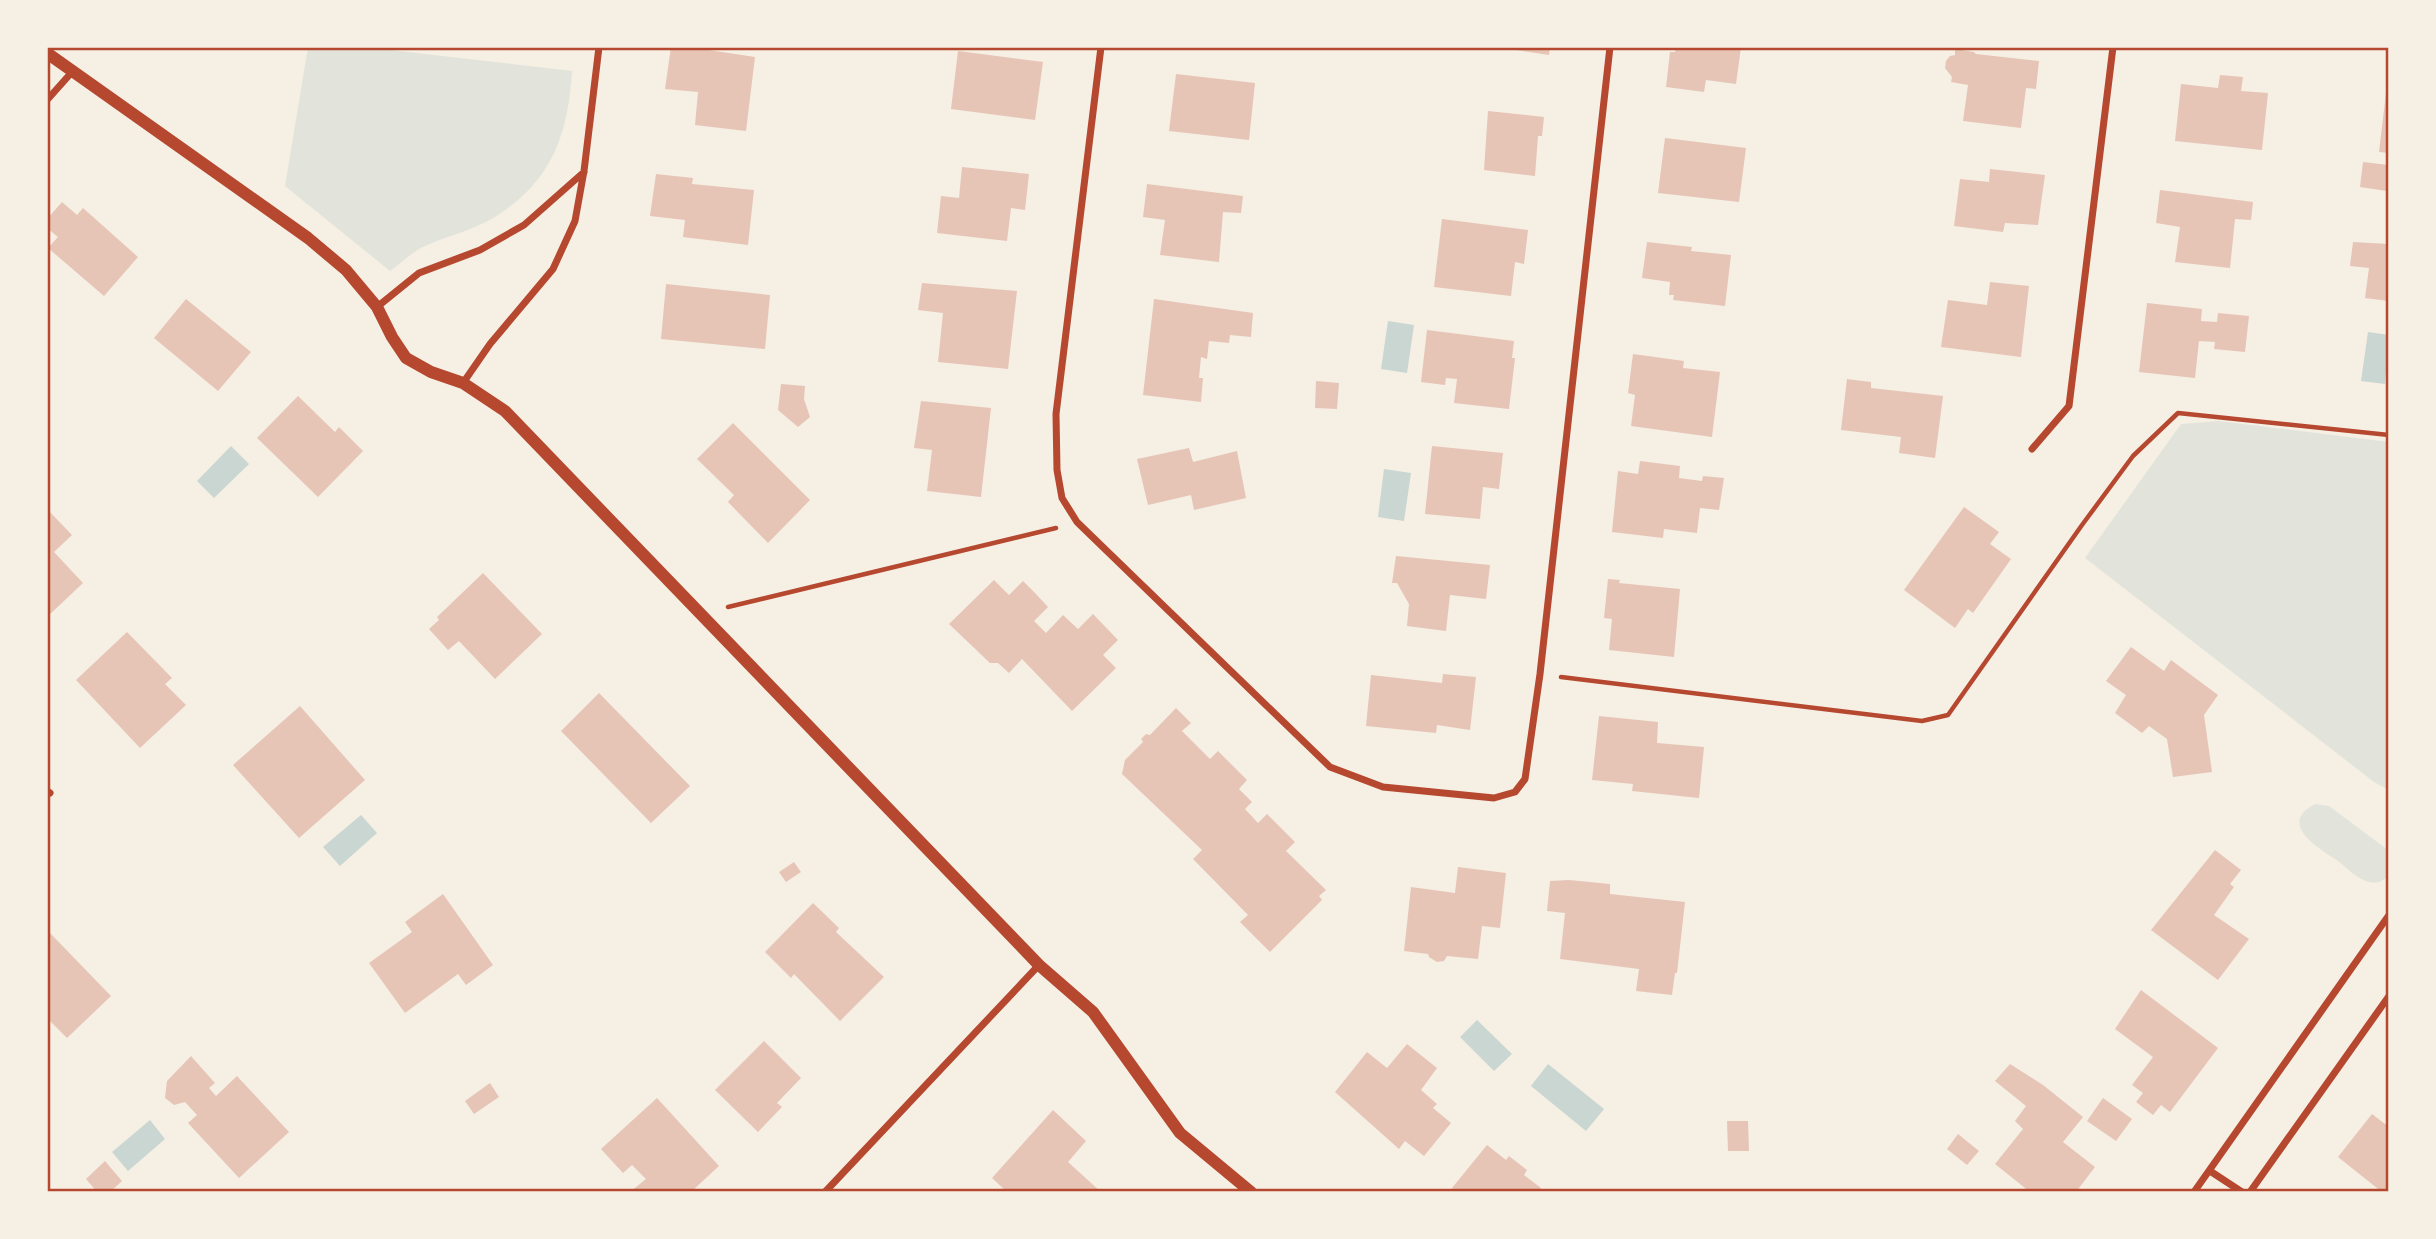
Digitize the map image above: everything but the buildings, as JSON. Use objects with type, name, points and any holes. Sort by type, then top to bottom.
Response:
[{"type":"street","points":[[463,383],[490,344],[553,269],[575,221],[599,47]]},
{"type":"street","points":[[1101,47],[1056,414],[1057,470],[1062,498],[1077,522],[1330,767],[1383,787],[1494,798],[1515,792],[1525,779],[1540,674],[1610,47]]},
{"type":"street","points":[[2032,449],[2068,406],[2113,47]]},
{"type":"street","points":[[47,53],[308,239],[346,270],[377,307],[406,358],[431,372],[463,383],[505,411],[1040,965],[1093,1012],[1180,1133],[1251,1192]]},
{"type":"street","points":[[47,100],[72,72]]},
{"type":"street","points":[[377,307],[419,273],[480,250],[524,225],[584,171]]},
{"type":"street","points":[[2194,1192],[2389,915]]},
{"type":"street","points":[[825,1192],[1040,965]]},
{"type":"street","points":[[2250,1192],[2389,996]]},
{"type":"street","points":[[2210,1171],[2242,1192]]},
{"type":"path","points":[[1540,674],[1922,721],[1948,715],[2133,456],[2178,413],[2389,435]]},
{"type":"path","points":[[702,613],[1077,522]]},
{"type":"shaded area","points":[[308,47],[365,47],[572,71],[561,136],[543,172],[515,203],[487,222],[420,248],[390,271],[285,186]]},
{"type":"shaded area","points":[[1388,321],[1414,325],[1407,373],[1381,369]]},
{"type":"shaded area","points":[[2368,332],[2389,335],[2385,384],[2361,381]]},
{"type":"shaded area","points":[[2219,421],[2389,442],[2389,790],[2374,782],[2085,558],[2181,424]]},
{"type":"shaded area","points":[[231,446],[249,464],[214,498],[197,481]]},
{"type":"shaded area","points":[[1384,469],[1411,473],[1404,521],[1378,517]]},
{"type":"shaded area","points":[[2315,804],[2329,806],[2388,850],[2389,875],[2378,882],[2365,881],[2305,836],[2300,828],[2300,820],[2304,812]]},
{"type":"shaded area","points":[[361,815],[377,833],[340,866],[323,847]]},
{"type":"shaded area","points":[[1477,1020],[1512,1054],[1494,1071],[1460,1037]]},
{"type":"shaded area","points":[[1548,1064],[1604,1109],[1586,1131],[1531,1086]]},
{"type":"shaded area","points":[[150,1120],[165,1139],[128,1171],[112,1152]]}]
